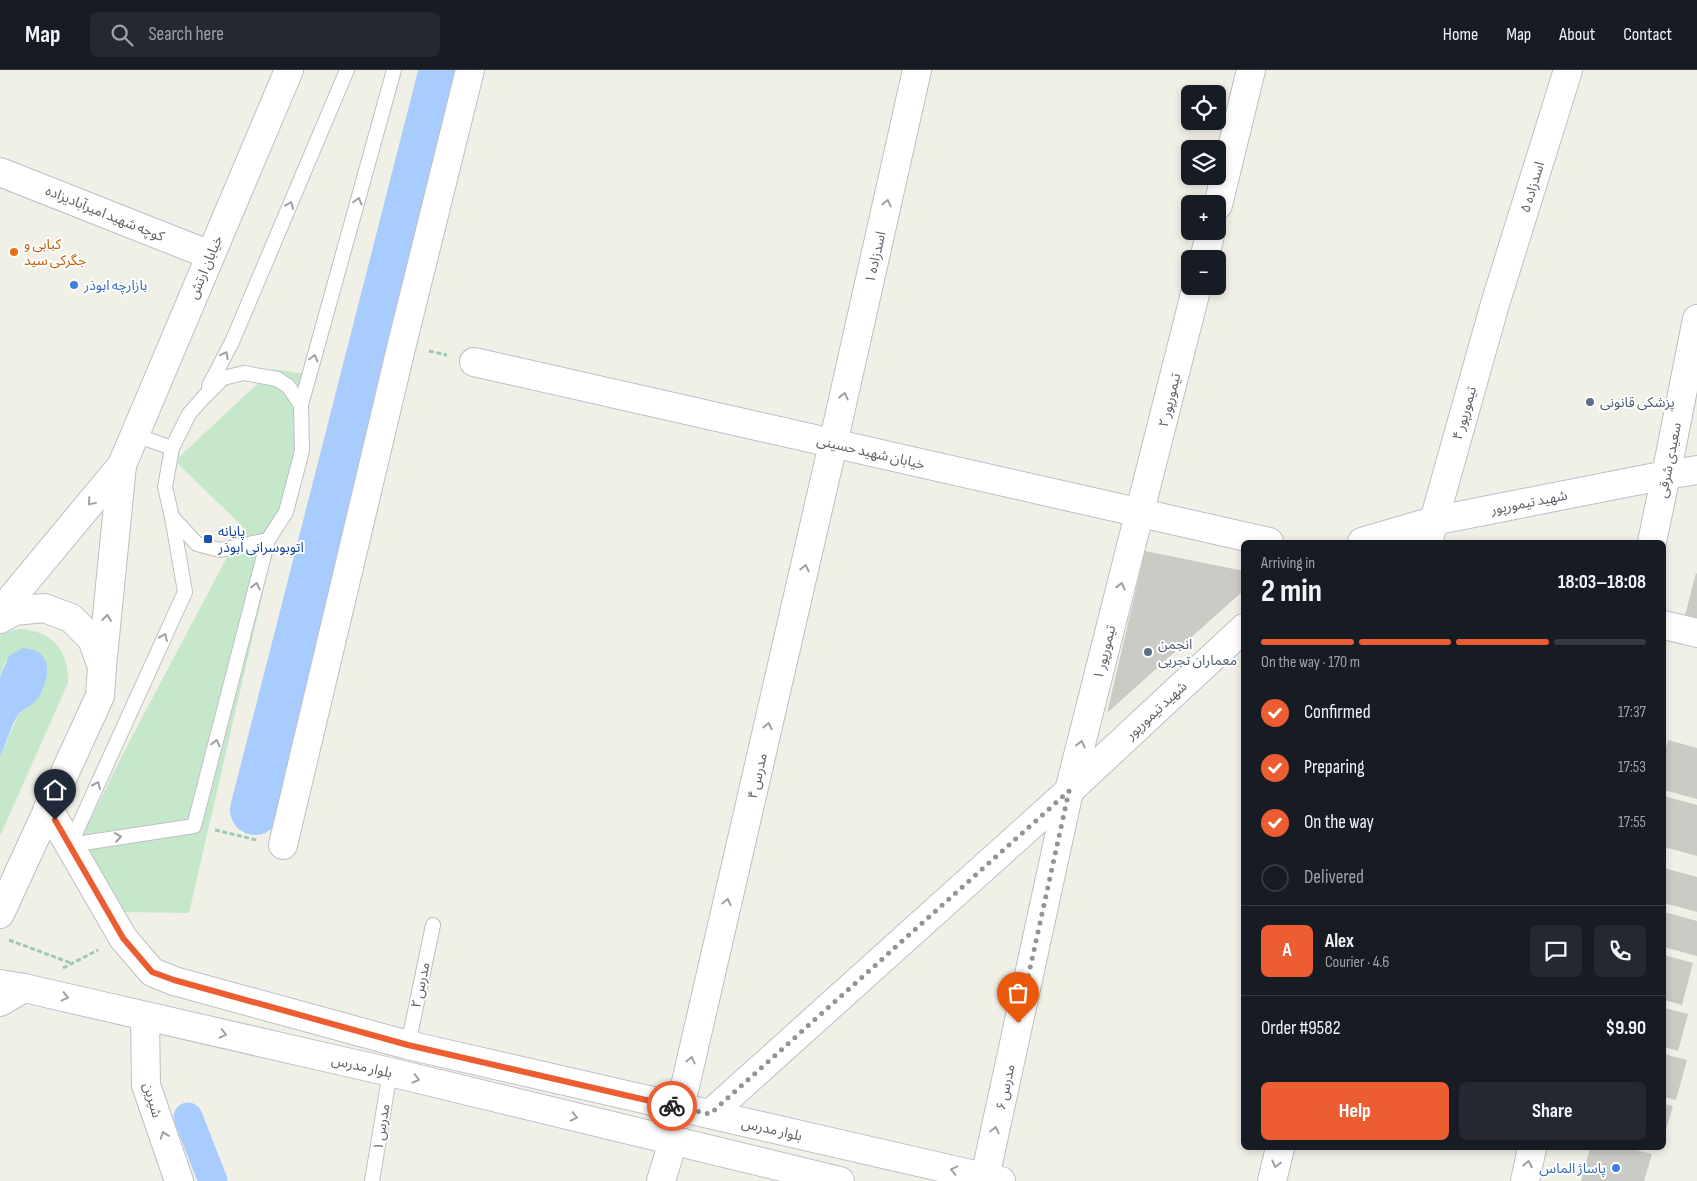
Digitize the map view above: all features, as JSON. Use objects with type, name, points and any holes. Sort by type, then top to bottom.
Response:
[{"type":"street","name":"خیابان ارتش","points":[[122,464],[289,70]]},
{"type":"street","points":[[283,845],[402,344],[470,70]]},
{"type":"street","name":"اسدزاده ۱","points":[[833,444],[916,70]]},
{"type":"street","points":[[1220,195],[1251,70]]},
{"type":"street","name":"اسدزاده ۵","points":[[1495,304],[1568,70]]},
{"type":"street","name":"کوچه شهید امیرآبادیزاده","points":[[1,173],[210,255]]},
{"type":"street","name":"تیمورپور ۲","points":[[1140,513],[1195,295]]},
{"type":"street","name":"تیمورپور ۴","points":[[1431,532],[1495,304]]},
{"type":"street","name":"سعیدی شرقی","points":[[1652,540],[1697,319]]},
{"type":"street","name":"خیابان شهید حسینی","points":[[474,362],[1260,540]]},
{"type":"street","name":"مدرس ۴","points":[[680,1108],[833,444]]},
{"type":"street","points":[[0,612],[122,464]]},
{"type":"street","points":[[0,914],[100,696],[122,464]]},
{"type":"street","name":"شهید تیمورپور","points":[[1376,540],[1431,532],[1666,475],[1697,470]]},
{"type":"street","name":"تیمورپور ۱","points":[[1069,791],[1140,513]]},
{"type":"street","points":[[0,619],[14,611],[44,608],[71,618],[92,639],[102,667]]},
{"type":"street","points":[[1666,625],[1697,633]]},
{"type":"street","name":"شهید تیمورپور","points":[[710,1114],[1069,791],[1241,631]]},
{"type":"street","name":"مدرس ۶","points":[[993,1179],[1069,791]]},
{"type":"street","name":"بلوار مدرس","points":[[48,808],[123,938],[152,972],[174,980],[408,1045],[993,1179]]},
{"type":"street","points":[[0,1002],[12,986]]},
{"type":"street","name":"بلوار مدرس","points":[[12,986],[390,1072],[840,1181]]},
{"type":"street","name":"شیرین","points":[[145,1016],[146,1085],[180,1181]]},
{"type":"street","points":[[661,1181],[673,1141]]},
{"type":"street","points":[[1272,1181],[1280,1150]]},
{"type":"street","points":[[1525,1181],[1532,1150]]},
{"type":"lane","points":[[203,398],[232,342],[347,70]]},
{"type":"lane","points":[[70,845],[194,826],[268,540],[286,512],[298,468],[302,451],[302,405],[394,70]]},
{"type":"lane","points":[[70,845],[185,592],[165,487],[172,448],[189,414],[223,378],[244,374],[277,379],[288,386],[302,405]]},
{"type":"lane","points":[[135,435],[172,448]]},
{"type":"lane","points":[[172,518],[197,544],[220,550],[268,540]]},
{"type":"lane","name":"مدرس ۲","points":[[408,1045],[432,925]]},
{"type":"lane","name":"مدرس ۱","points":[[372,1181],[390,1072]]},
{"type":"path","points":[[402,344],[474,362]]},
{"type":"path","points":[[194,826],[283,845]]},
{"type":"path","points":[[0,937],[72,963]]},
{"type":"path","points":[[12,986],[72,963],[123,938]]},
{"type":"green space","points":[[273,369],[313,375],[189,913],[122,912],[79,842],[128,744],[243,527],[175,461]]},
{"type":"green space","points":[[20,629],[42,634],[57,645],[66,661],[68,683],[0,836],[0,757],[18,715],[38,698],[6,660],[0,677],[0,635],[8,631]]},
{"type":"water","points":[[23,648],[33,650],[45,659],[47,666],[46,681],[37,700],[18,715],[0,757],[0,677],[9,656]]},
{"type":"building","name":"انجمن معماران تجربی","points":[[1145,551],[1241,570],[1241,593],[1107,713]]},
{"type":"building","points":[[1697,574],[1697,618],[1685,615]]},
{"type":"building","points":[[1668,740],[1697,748],[1697,799],[1666,791],[1666,748]]},
{"type":"building","points":[[1666,797],[1697,805],[1697,856],[1666,848]]},
{"type":"building","points":[[1666,869],[1697,877],[1697,912],[1666,904]]},
{"type":"building","points":[[1666,913],[1697,921],[1697,956],[1666,948]]},
{"type":"building","points":[[1666,956],[1693,963],[1682,1005],[1666,1001]]},
{"type":"building","points":[[1666,1008],[1688,1014],[1678,1051],[1666,1048]]},
{"type":"building","points":[[1666,1055],[1687,1060],[1676,1100],[1666,1098]]},
{"type":"building","points":[[1666,1104],[1673,1106],[1666,1129]]},
{"type":"building","name":"پاساژ الماس","points":[[1589,1150],[1635,1150],[1652,1154],[1644,1181],[1581,1181]]},
{"type":"waterway","points":[[255,810],[444,70]]},
{"type":"waterway","points":[[188,1117],[213,1181]]},
{"type":"way so far","points":[[672,1106],[710,1114],[1069,791],[1018,1023]]},
{"type":"place","name":"کبابی و جگرکی سید","points":[[14,252]]},
{"type":"place","name":"بازارچه ابوذر","points":[[74,285]]},
{"type":"place","name":"پزشکی قانونی","points":[[1590,402]]},
{"type":"place","name":"پایانه اتوبوسرانی ابوذر","points":[[208,539]]},
{"type":"place","name":"انجمن معماران تجربی","points":[[1148,652]]},
{"type":"place","name":"پاساژ الماس","points":[[1616,1168]]},
{"type":"route","points":[[55,820],[123,938],[152,972],[174,980],[408,1045],[672,1106]]}]
